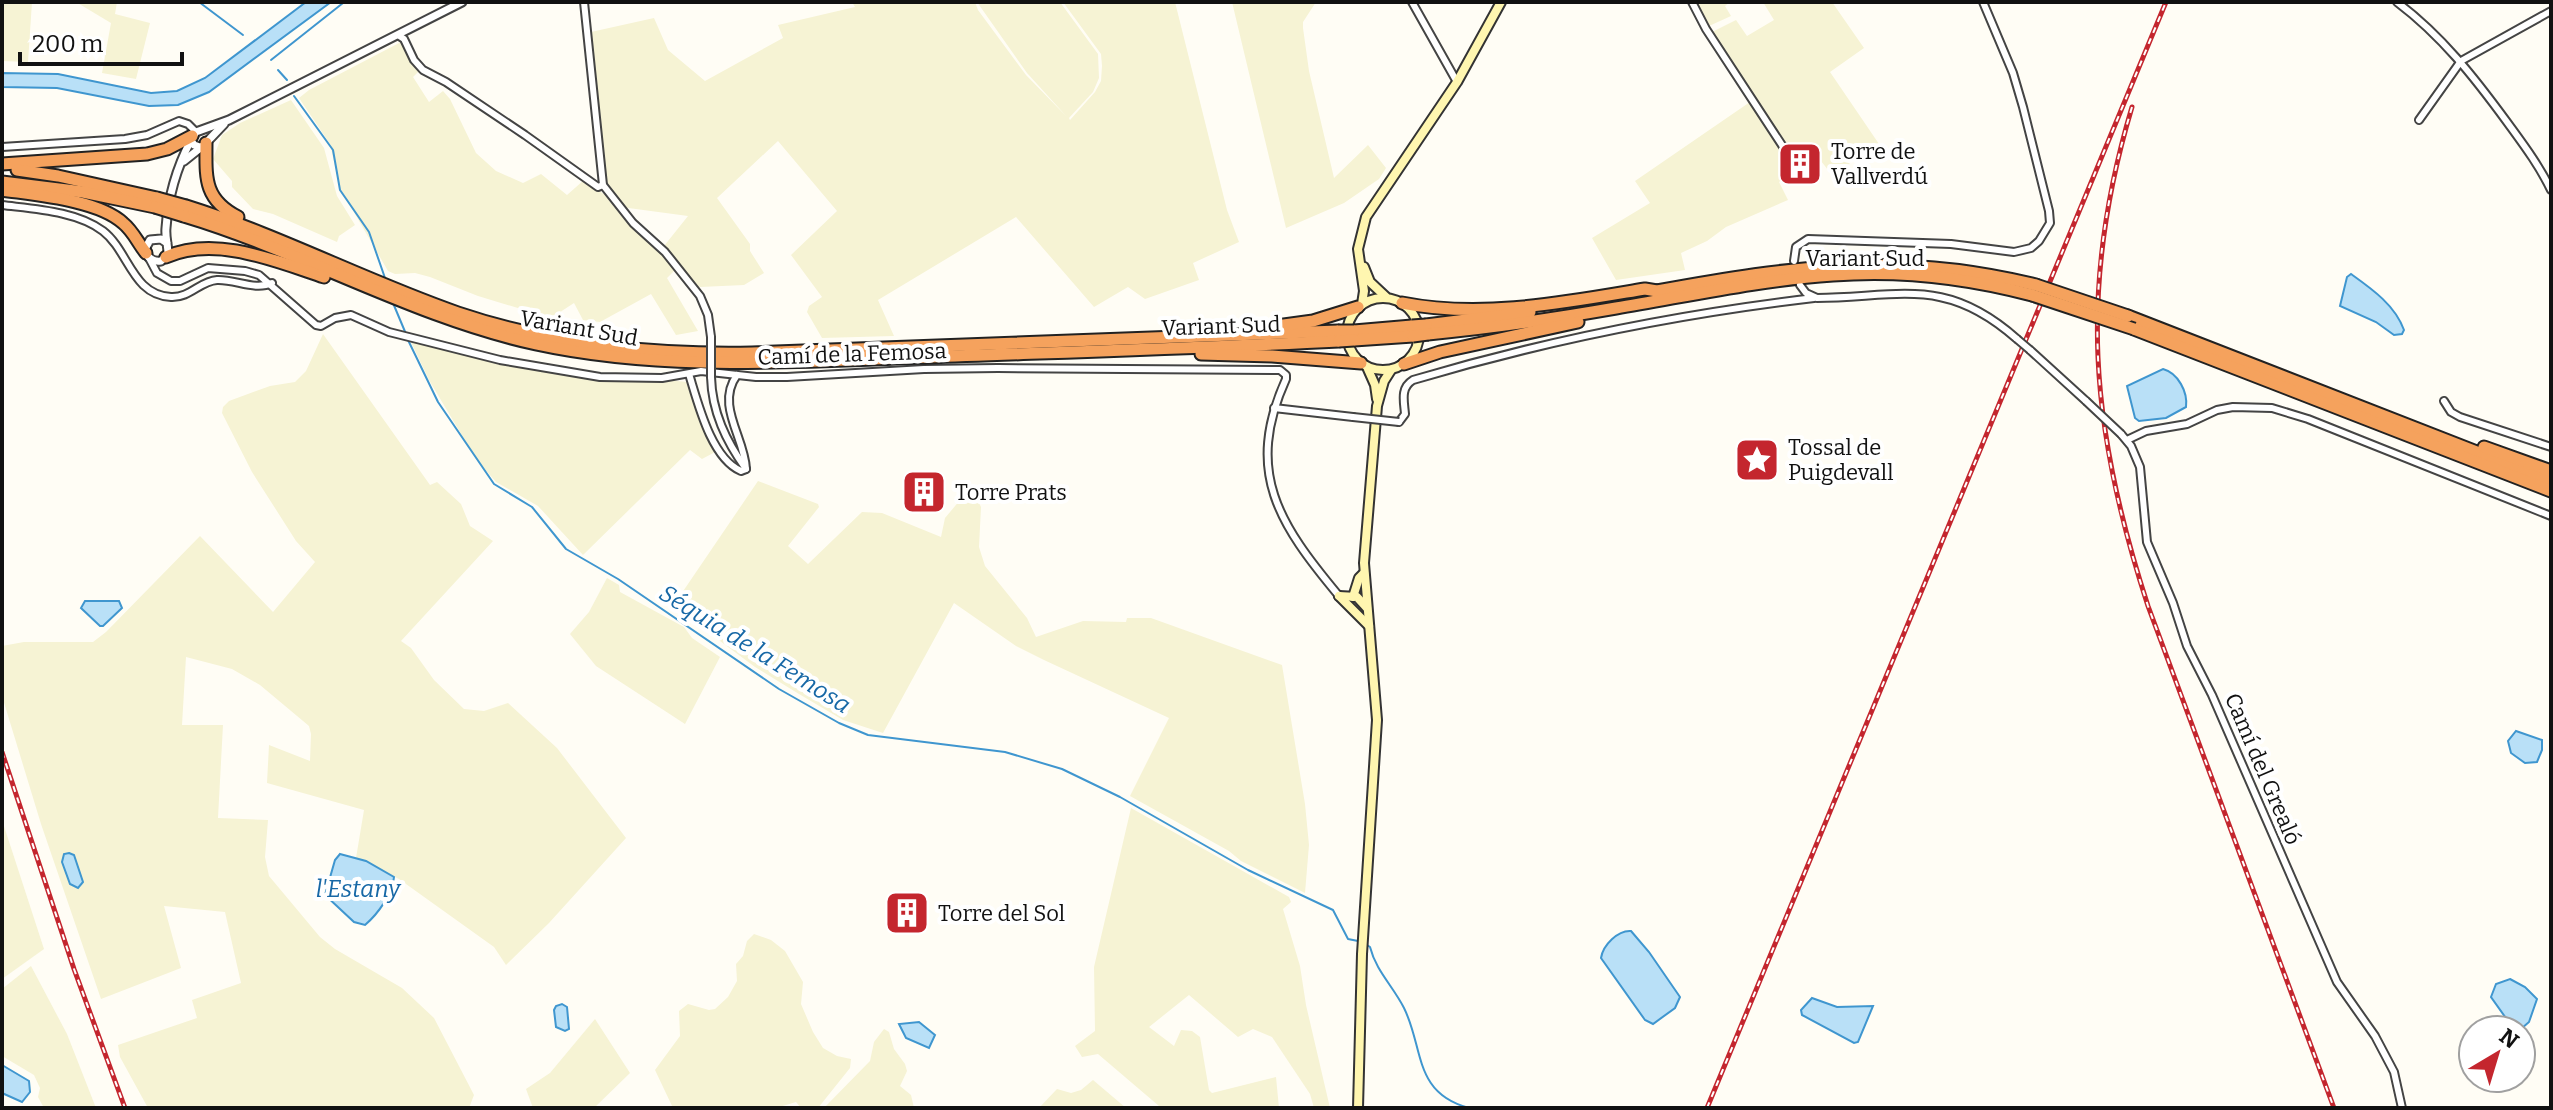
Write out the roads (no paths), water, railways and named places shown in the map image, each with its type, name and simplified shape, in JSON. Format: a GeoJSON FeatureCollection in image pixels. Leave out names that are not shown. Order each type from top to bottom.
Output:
{"type":"FeatureCollection","features":[{"type":"Feature","properties":{"kind":"highway"},"geometry":{"type":"LineString","coordinates":[[2,166],[147,154],[167,149],[195,135]]}},
{"type":"Feature","properties":{"kind":"highway"},"geometry":{"type":"LineString","coordinates":[[204,143],[206,180],[219,204],[236,216],[306,251]]}},
{"type":"Feature","properties":{"kind":"highway"},"geometry":{"type":"LineString","coordinates":[[2,166],[44,173],[247,226],[406,293],[459,313],[522,331],[650,351],[752,353],[1078,342],[1085,338],[1287,325],[1327,318],[1360,305]]}},
{"type":"Feature","properties":{"kind":"highway"},"geometry":{"type":"LineString","coordinates":[[2,182],[156,203]]}},
{"type":"Feature","properties":{"kind":"highway"},"geometry":{"type":"LineString","coordinates":[[2,190],[104,211],[126,225],[147,255]]}},
{"type":"Feature","properties":{"kind":"highway"},"geometry":{"type":"LineString","coordinates":[[185,211],[361,288]]}},
{"type":"Feature","properties":{"kind":"highway"},"geometry":{"type":"LineString","coordinates":[[164,259],[188,248],[218,249],[280,262],[361,288]]}},
{"type":"Feature","properties":{"kind":"highway"},"geometry":{"type":"LineString","coordinates":[[1402,303],[1435,308],[1508,307],[1645,289],[1657,291],[1791,268],[1867,263],[1950,268],[2128,316],[2551,481]]}},
{"type":"Feature","properties":{"kind":"highway","name":"Variant Sud"},"geometry":{"type":"LineString","coordinates":[[361,288],[413,309],[473,327],[555,347],[653,361],[788,361],[1030,353],[1427,330],[1564,317],[1766,282],[1834,275],[1897,275],[2034,290]]}},
{"type":"Feature","properties":{"kind":"highway"},"geometry":{"type":"LineString","coordinates":[[1404,364],[1440,352],[1754,288],[1766,282]]}},
{"type":"Feature","properties":{"kind":"highway"},"geometry":{"type":"LineString","coordinates":[[2034,290],[2551,491]]}},
{"type":"Feature","properties":{"kind":"highway","name":"Variant Sud"},"geometry":{"type":"LineString","coordinates":[[1427,330],[1657,291]]}},
{"type":"Feature","properties":{"kind":"highway","name":"Variant Sud"},"geometry":{"type":"LineString","coordinates":[[1078,342],[1338,336]]}},
{"type":"Feature","properties":{"kind":"highway"},"geometry":{"type":"LineString","coordinates":[[1030,353],[1038,357],[1253,355],[1364,365]]}},
{"type":"Feature","properties":{"kind":"highway"},"geometry":{"type":"LineString","coordinates":[[2274,373],[2297,377],[2551,470]]}},
{"type":"Feature","properties":{"kind":"main road"},"geometry":{"type":"LineString","coordinates":[[1358,1108],[1363,950],[1377,720],[1364,573],[1377,406],[1375,385],[1364,365],[1351,352],[1346,333],[1364,291],[1358,259],[1358,242],[1363,225],[1455,85],[1501,2]]}},
{"type":"Feature","properties":{"kind":"main road"},"geometry":{"type":"LineString","coordinates":[[1366,275],[1363,253],[1370,214]]}},
{"type":"Feature","properties":{"kind":"main road"},"geometry":{"type":"LineString","coordinates":[[1358,242],[1361,265],[1366,275],[1387,298]]}},
{"type":"Feature","properties":{"kind":"main road"},"geometry":{"type":"LineString","coordinates":[[1360,305],[1376,298],[1402,303],[1414,315],[1419,330],[1415,352],[1404,364],[1391,370],[1376,370],[1364,365]]}},
{"type":"Feature","properties":{"kind":"main road"},"geometry":{"type":"LineString","coordinates":[[1377,406],[1384,381],[1391,370]]}},
{"type":"Feature","properties":{"kind":"main road"},"geometry":{"type":"LineString","coordinates":[[1353,597],[1359,578],[1364,573]]}},
{"type":"Feature","properties":{"kind":"main road"},"geometry":{"type":"LineString","coordinates":[[1339,596],[1353,597],[1366,604]]}},
{"type":"Feature","properties":{"kind":"main road"},"geometry":{"type":"LineString","coordinates":[[1339,596],[1369,627]]}},
{"type":"Feature","properties":{"kind":"main road"},"geometry":{"type":"LineString","coordinates":[[1353,609],[1366,604]]}},
{"type":"Feature","properties":{"kind":"street"},"geometry":{"type":"LineString","coordinates":[[160,275],[147,255],[148,243],[161,230],[179,167],[195,135],[462,2]]}},
{"type":"Feature","properties":{"kind":"street"},"geometry":{"type":"LineString","coordinates":[[584,2],[603,185],[613,201],[665,252],[700,296],[708,315],[711,337],[714,404],[720,426],[746,469]]}},
{"type":"Feature","properties":{"kind":"street"},"geometry":{"type":"LineString","coordinates":[[1412,2],[1455,85]]}},
{"type":"Feature","properties":{"kind":"street"},"geometry":{"type":"LineString","coordinates":[[1692,2],[1706,29],[1793,162]]}},
{"type":"Feature","properties":{"kind":"street"},"geometry":{"type":"LineString","coordinates":[[1794,261],[1797,246],[1803,240],[1811,239],[1951,244],[2014,252],[2031,248],[2039,241],[2050,223],[2023,107],[2013,73],[1983,2]]}},
{"type":"Feature","properties":{"kind":"street"},"geometry":{"type":"LineString","coordinates":[[2397,2],[2435,33],[2461,61],[2529,153],[2551,190]]}},
{"type":"Feature","properties":{"kind":"street"},"geometry":{"type":"LineString","coordinates":[[2419,120],[2461,61],[2551,11]]}},
{"type":"Feature","properties":{"kind":"street"},"geometry":{"type":"LineString","coordinates":[[398,35],[404,39],[414,60],[423,70],[525,135],[579,175],[598,187],[603,185]]}},
{"type":"Feature","properties":{"kind":"street"},"geometry":{"type":"LineString","coordinates":[[179,167],[229,120]]}},
{"type":"Feature","properties":{"kind":"street"},"geometry":{"type":"LineString","coordinates":[[2,147],[125,139],[147,135],[176,121],[188,124],[195,135],[194,145],[204,143]]}},
{"type":"Feature","properties":{"kind":"street"},"geometry":{"type":"LineString","coordinates":[[195,135],[206,135],[204,143]]}},
{"type":"Feature","properties":{"kind":"street"},"geometry":{"type":"LineString","coordinates":[[2,205],[64,216],[99,229],[114,242],[141,284],[163,296],[189,294],[214,280],[263,286],[272,283]]}},
{"type":"Feature","properties":{"kind":"street"},"geometry":{"type":"LineString","coordinates":[[160,275],[169,250],[167,215]]}},
{"type":"Feature","properties":{"kind":"street"},"geometry":{"type":"LineString","coordinates":[[154,239],[167,243]]}},
{"type":"Feature","properties":{"kind":"street"},"geometry":{"type":"LineString","coordinates":[[147,255],[153,261],[164,259]]}},
{"type":"Feature","properties":{"kind":"street","name":"Camí de la Femosa"},"geometry":{"type":"LineString","coordinates":[[160,275],[177,281],[201,270],[219,268],[255,273],[272,283],[316,325],[351,315],[389,332],[500,360],[600,377],[662,378],[701,371],[787,377],[998,368],[1283,371],[1286,375],[1269,429],[1267,457],[1272,491],[1279,513],[1296,541],[1339,596]]}},
{"type":"Feature","properties":{"kind":"street"},"geometry":{"type":"LineString","coordinates":[[1800,285],[1814,298]]}},
{"type":"Feature","properties":{"kind":"street"},"geometry":{"type":"LineString","coordinates":[[1274,408],[1399,422],[1405,414],[1403,394],[1407,384],[1413,380],[1546,345],[1743,306],[1882,293],[1938,296],[1984,313],[2030,350],[2124,437],[2187,424],[2228,407],[2272,408],[2308,419],[2551,516]]}},
{"type":"Feature","properties":{"kind":"street"},"geometry":{"type":"LineString","coordinates":[[689,374],[709,432],[730,464],[741,471],[746,469]]}},
{"type":"Feature","properties":{"kind":"street"},"geometry":{"type":"LineString","coordinates":[[737,375],[729,385],[728,404],[746,457],[746,469]]}},
{"type":"Feature","properties":{"kind":"street"},"geometry":{"type":"LineString","coordinates":[[2444,401],[2451,412],[2460,417],[2551,447]]}},
{"type":"Feature","properties":{"kind":"street","name":"Camí del Grealó"},"geometry":{"type":"LineString","coordinates":[[2124,437],[2142,474],[2147,542],[2187,646],[2212,695],[2337,982],[2392,1066],[2399,1084],[2402,1108]]}},
{"type":"Feature","properties":{"kind":"water"},"geometry":{"type":"Polygon","coordinates":[[[306,2],[331,2],[209,92],[178,105],[149,106],[57,88],[2,87],[2,73],[58,74],[151,93],[177,91],[205,78],[306,2]]]}},
{"type":"Feature","properties":{"kind":"water"},"geometry":{"type":"Polygon","coordinates":[[[2351,274],[2389,305],[2400,321],[2404,330],[2402,334],[2394,335],[2376,322],[2340,306],[2347,277],[2351,274]]]}},
{"type":"Feature","properties":{"kind":"water"},"geometry":{"type":"Polygon","coordinates":[[[2163,369],[2181,384],[2186,407],[2166,418],[2139,421],[2135,418],[2127,386],[2163,369]]]}},
{"type":"Feature","properties":{"kind":"water"},"geometry":{"type":"Polygon","coordinates":[[[85,601],[119,601],[122,608],[100,626],[81,608],[85,601]]]}},
{"type":"Feature","properties":{"kind":"water"},"geometry":{"type":"Polygon","coordinates":[[[2516,731],[2542,740],[2537,762],[2525,763],[2511,753],[2508,741],[2516,731]]]}},
{"type":"Feature","properties":{"kind":"water"},"geometry":{"type":"Polygon","coordinates":[[[64,854],[74,855],[83,882],[78,888],[70,884],[62,862],[64,854]]]}},
{"type":"Feature","properties":{"kind":"water","name":"l'Estany"},"geometry":{"type":"Polygon","coordinates":[[[340,854],[366,861],[394,877],[384,903],[365,925],[354,922],[325,895],[335,860],[340,854]]]}},
{"type":"Feature","properties":{"kind":"water"},"geometry":{"type":"Polygon","coordinates":[[[1631,931],[1680,997],[1675,1008],[1653,1024],[1645,1020],[1601,958],[1612,939],[1631,931]]]}},
{"type":"Feature","properties":{"kind":"water"},"geometry":{"type":"Polygon","coordinates":[[[2510,979],[2525,987],[2537,999],[2532,1014],[2503,1014],[2491,997],[2496,984],[2510,979]]]}},
{"type":"Feature","properties":{"kind":"water"},"geometry":{"type":"Polygon","coordinates":[[[1812,998],[1837,1007],[1873,1006],[1858,1042],[1854,1043],[1802,1015],[1801,1010],[1812,998]]]}},
{"type":"Feature","properties":{"kind":"water"},"geometry":{"type":"Polygon","coordinates":[[[562,1004],[567,1007],[569,1029],[565,1031],[556,1027],[554,1010],[562,1004]]]}},
{"type":"Feature","properties":{"kind":"water"},"geometry":{"type":"Polygon","coordinates":[[[919,1022],[935,1035],[929,1048],[906,1038],[899,1024],[919,1022]]]}},
{"type":"Feature","properties":{"kind":"water"},"geometry":{"type":"Polygon","coordinates":[[[2,1065],[29,1081],[30,1092],[22,1102],[2,1093],[2,1065]]]}},
{"type":"Feature","properties":{"kind":"waterway","name":"Séquia de la Femosa"},"geometry":{"type":"LineString","coordinates":[[199,2],[243,35]]}},
{"type":"Feature","properties":{"kind":"waterway"},"geometry":{"type":"LineString","coordinates":[[271,60],[343,3]]}},
{"type":"Feature","properties":{"kind":"waterway","name":"Séquia de la Femosa"},"geometry":{"type":"LineString","coordinates":[[278,70],[287,80]]}},
{"type":"Feature","properties":{"kind":"waterway","name":"Séquia de la Femosa"},"geometry":{"type":"LineString","coordinates":[[294,96],[333,150],[340,190],[369,232],[385,278]]}},
{"type":"Feature","properties":{"kind":"waterway","name":"Séquia de la Femosa"},"geometry":{"type":"LineString","coordinates":[[393,303],[406,334]]}},
{"type":"Feature","properties":{"kind":"waterway","name":"Séquia de la Femosa"},"geometry":{"type":"LineString","coordinates":[[408,340],[438,402],[494,484],[532,507],[566,549],[618,579],[779,689],[839,723],[868,735],[1005,752],[1062,769],[1120,797],[1248,870],[1333,910],[1348,939],[1358,941]]}},
{"type":"Feature","properties":{"kind":"waterway","name":"Séquia de la Femosa"},"geometry":{"type":"LineString","coordinates":[[1364,943],[1370,947],[1376,964],[1404,1008],[1429,1080],[1438,1092],[1469,1108]]}},
{"type":"Feature","properties":{"kind":"railway"},"geometry":{"type":"LineString","coordinates":[[1707,1108],[2166,2]]}},
{"type":"Feature","properties":{"kind":"railway"},"geometry":{"type":"LineString","coordinates":[[2132,107],[2115,173],[2098,297],[2098,358],[2103,418],[2113,478],[2148,606],[2334,1108]]}},
{"type":"Feature","properties":{"kind":"railway"},"geometry":{"type":"LineString","coordinates":[[2,752],[74,969],[125,1108]]}},
{"type":"Feature","properties":{"kind":"place","name":"Torre de Vallverdú"},"geometry":{"type":"Point","coordinates":[1800,164]}},
{"type":"Feature","properties":{"kind":"place","name":"Tossal de Puigdevall"},"geometry":{"type":"Point","coordinates":[1757,460]}},
{"type":"Feature","properties":{"kind":"place","name":"Torre Prats"},"geometry":{"type":"Point","coordinates":[924,492]}},
{"type":"Feature","properties":{"kind":"place","name":"Torre del Sol"},"geometry":{"type":"Point","coordinates":[907,913]}}]}
